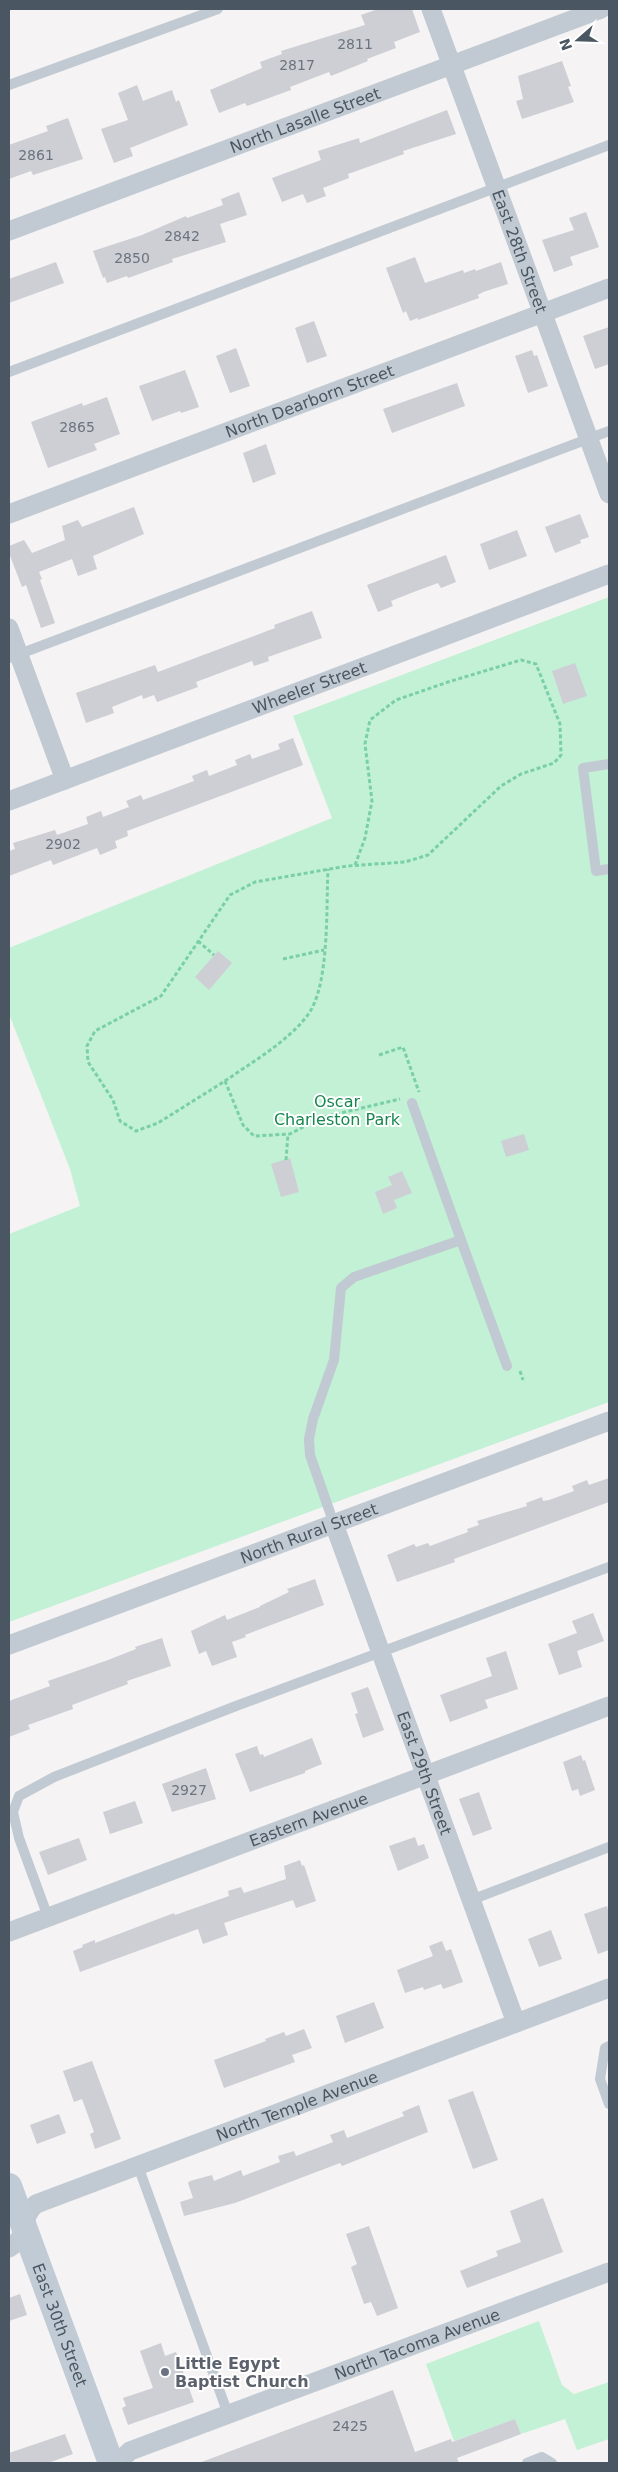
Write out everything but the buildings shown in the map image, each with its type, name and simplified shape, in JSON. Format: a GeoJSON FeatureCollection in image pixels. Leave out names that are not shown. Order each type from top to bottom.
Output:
{"type":"FeatureCollection","features":[{"type":"Feature","properties":{"kind":"main road","name":"East 30th Street"},"geometry":{"type":"LineString","coordinates":[[9,2186],[17,2238],[111,2463]]}},
{"type":"Feature","properties":{"kind":"street","name":"East 28th Street"},"geometry":{"type":"LineString","coordinates":[[431,9],[609,494]]}},
{"type":"Feature","properties":{"kind":"street","name":"North Lasalle Street"},"geometry":{"type":"LineString","coordinates":[[9,231],[600,9]]}},
{"type":"Feature","properties":{"kind":"street","name":"North Dearborn Street"},"geometry":{"type":"LineString","coordinates":[[9,514],[609,288]]}},
{"type":"Feature","properties":{"kind":"street","name":"Wheeler Street"},"geometry":{"type":"LineString","coordinates":[[9,801],[609,574]]}},
{"type":"Feature","properties":{"kind":"street"},"geometry":{"type":"LineString","coordinates":[[9,628],[14,656],[65,780]]}},
{"type":"Feature","properties":{"kind":"street","name":"North Rural Street"},"geometry":{"type":"LineString","coordinates":[[9,1645],[609,1421]]}},
{"type":"Feature","properties":{"kind":"street","name":"East 29th Street"},"geometry":{"type":"LineString","coordinates":[[334,1524],[516,2023]]}},
{"type":"Feature","properties":{"kind":"street","name":"Eastern Avenue"},"geometry":{"type":"LineString","coordinates":[[9,1932],[609,1706]]}},
{"type":"Feature","properties":{"kind":"street","name":"North Temple Avenue"},"geometry":{"type":"LineString","coordinates":[[17,2238],[25,2216],[36,2204],[609,1988]]}},
{"type":"Feature","properties":{"kind":"street","name":"North Tacoma Avenue"},"geometry":{"type":"LineString","coordinates":[[117,2463],[130,2451],[609,2272]]}},
{"type":"Feature","properties":{"kind":"lane"},"geometry":{"type":"LineString","coordinates":[[9,85],[218,9]]}},
{"type":"Feature","properties":{"kind":"lane"},"geometry":{"type":"LineString","coordinates":[[9,372],[609,145]]}},
{"type":"Feature","properties":{"kind":"lane"},"geometry":{"type":"LineString","coordinates":[[14,656],[609,432]]}},
{"type":"Feature","properties":{"kind":"lane"},"geometry":{"type":"LineString","coordinates":[[609,764],[583,768],[596,871],[609,869]]}},
{"type":"Feature","properties":{"kind":"lane"},"geometry":{"type":"LineString","coordinates":[[413,1099],[461,1240],[508,1366]]}},
{"type":"Feature","properties":{"kind":"lane"},"geometry":{"type":"LineString","coordinates":[[334,1524],[310,1455],[309,1439],[312,1419],[334,1360],[341,1288],[354,1276],[461,1240]]}},
{"type":"Feature","properties":{"kind":"lane"},"geometry":{"type":"LineString","coordinates":[[48,1917],[19,1838],[13,1812],[19,1796],[54,1777],[236,1706],[609,1567]]}},
{"type":"Feature","properties":{"kind":"lane"},"geometry":{"type":"LineString","coordinates":[[471,1900],[609,1847]]}},
{"type":"Feature","properties":{"kind":"lane"},"geometry":{"type":"LineString","coordinates":[[609,2046],[605,2048],[600,2079],[609,2104]]}},
{"type":"Feature","properties":{"kind":"lane"},"geometry":{"type":"LineString","coordinates":[[138,2166],[228,2414]]}},
{"type":"Feature","properties":{"kind":"lane"},"geometry":{"type":"LineString","coordinates":[[527,2463],[542,2458],[552,2463]]}},
{"type":"Feature","properties":{"kind":"path"},"geometry":{"type":"LineString","coordinates":[[328,869],[324,950],[318,994],[307,1016],[276,1045],[225,1081],[158,1123],[136,1131],[120,1121],[112,1100],[88,1062],[88,1046],[95,1031],[160,996],[230,895],[255,882],[328,869],[355,865],[406,862],[428,855],[501,786],[521,774],[554,763],[561,755],[560,724],[536,664],[521,660],[439,685],[396,700],[370,720],[365,744],[372,801],[365,838],[355,865]]}},
{"type":"Feature","properties":{"kind":"path"},"geometry":{"type":"LineString","coordinates":[[198,940],[214,955]]}},
{"type":"Feature","properties":{"kind":"path"},"geometry":{"type":"LineString","coordinates":[[283,959],[324,950]]}},
{"type":"Feature","properties":{"kind":"path"},"geometry":{"type":"LineString","coordinates":[[225,1081],[246,1130],[254,1136],[288,1134],[320,1118],[401,1098]]}},
{"type":"Feature","properties":{"kind":"path"},"geometry":{"type":"LineString","coordinates":[[413,1099],[420,1094]]}},
{"type":"Feature","properties":{"kind":"path"},"geometry":{"type":"LineString","coordinates":[[286,1160],[288,1134]]}},
{"type":"Feature","properties":{"kind":"green space","name":"Oscar Charleston Park"},"geometry":{"type":"Polygon","coordinates":[[[609,597],[609,1402],[9,1622],[9,1234],[80,1206],[70,1169],[9,1014],[9,948],[332,818],[293,716],[609,597]]]}},
{"type":"Feature","properties":{"kind":"green space"},"geometry":{"type":"Polygon","coordinates":[[[539,2321],[562,2385],[574,2394],[609,2382],[609,2439],[577,2450],[565,2419],[521,2434],[515,2419],[454,2441],[426,2364],[539,2321]]]}},
{"type":"Feature","properties":{"kind":"place","name":"Little Egypt Baptist Church"},"geometry":{"type":"Point","coordinates":[165,2372]}}]}
